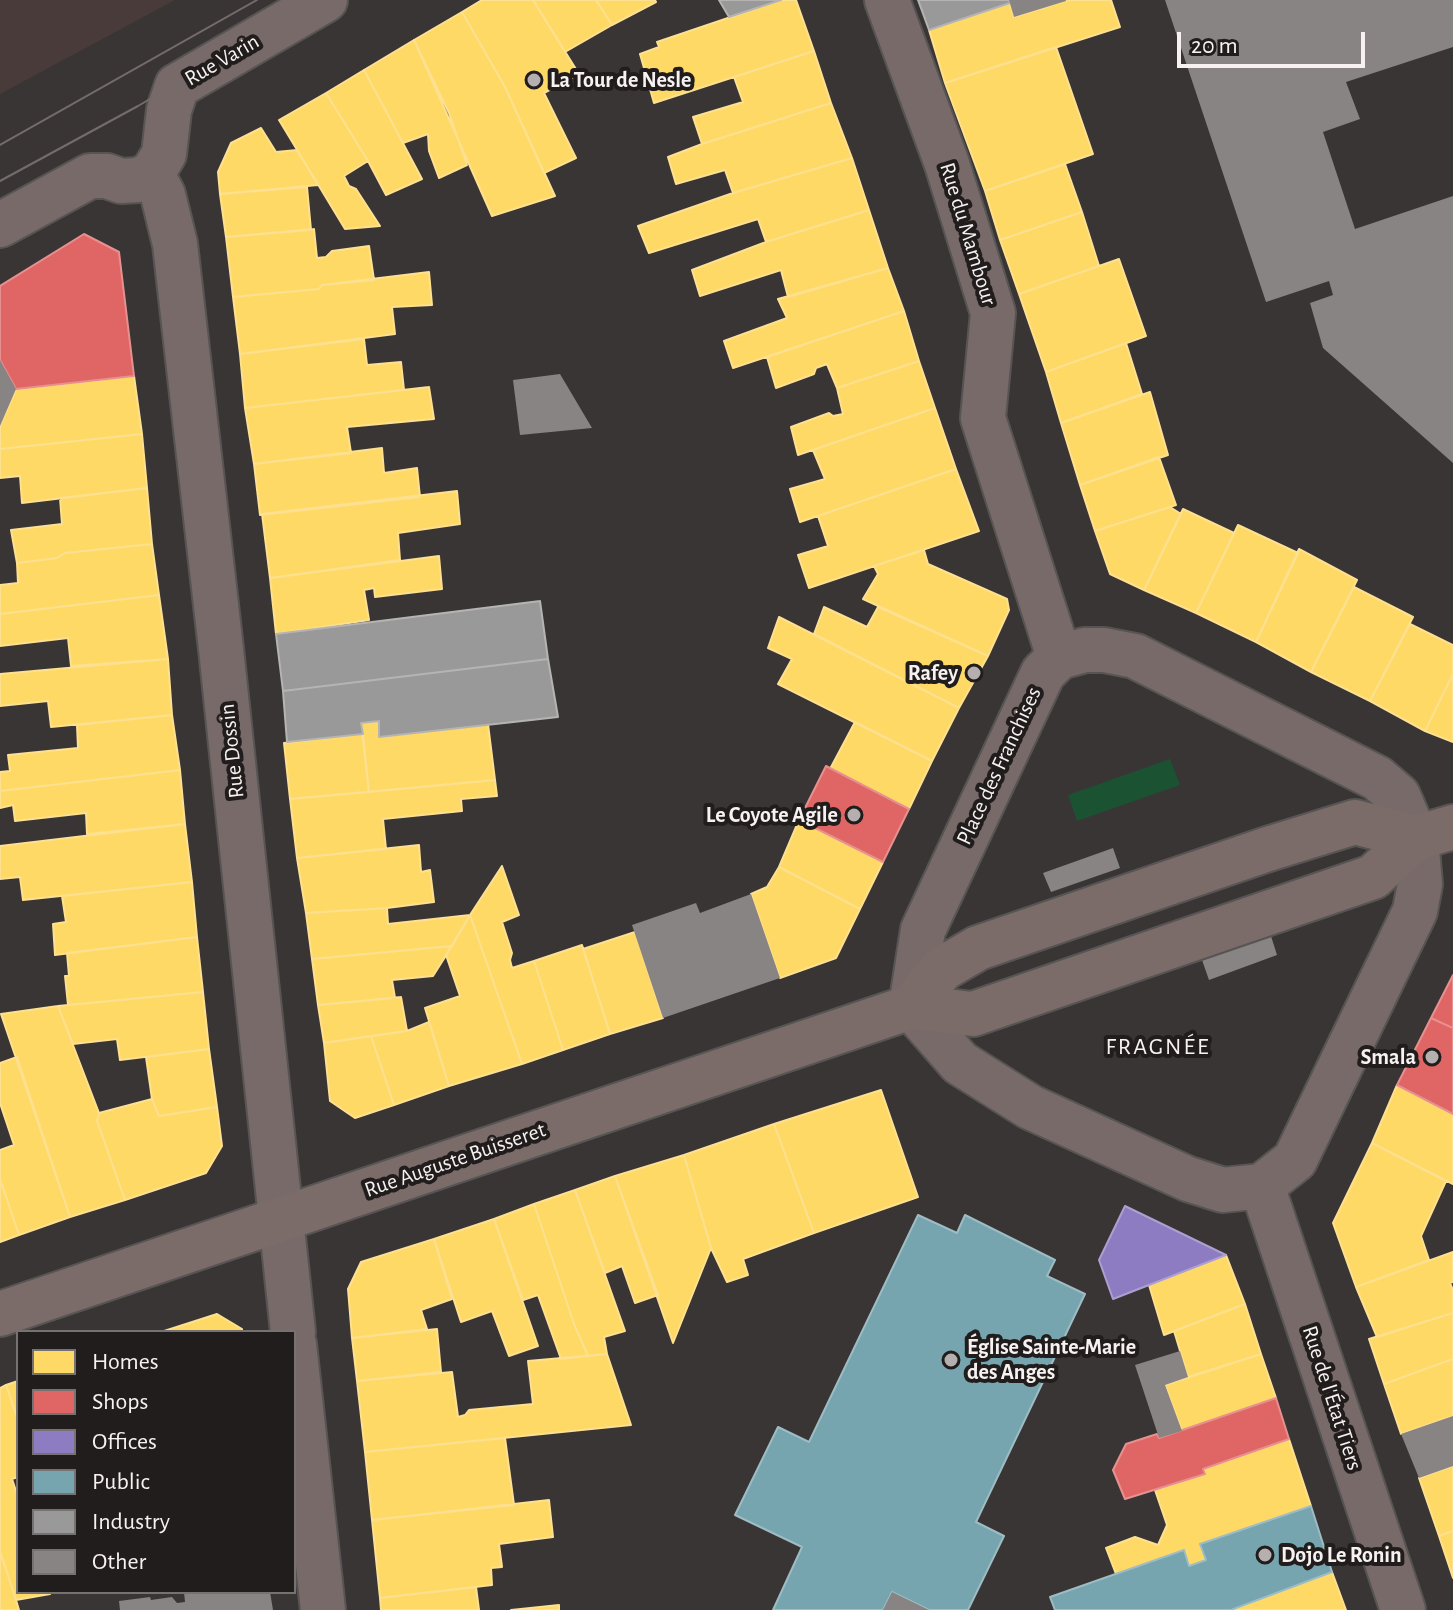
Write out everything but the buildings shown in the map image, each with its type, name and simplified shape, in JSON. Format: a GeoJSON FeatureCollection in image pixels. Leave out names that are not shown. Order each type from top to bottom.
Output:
{"type":"FeatureCollection","features":[{"type":"Feature","properties":{"kind":"street","name":"Rue Varin"},"geometry":{"type":"LineString","coordinates":[[152,174],[164,154],[169,110],[177,86],[325,0]]}},
{"type":"Feature","properties":{"kind":"street","name":"Rue du Mambour"},"geometry":{"type":"LineString","coordinates":[[887,0],[947,164],[993,313],[983,418],[1059,657]]}},
{"type":"Feature","properties":{"kind":"street"},"geometry":{"type":"LineString","coordinates":[[0,225],[90,176],[107,176],[121,181],[138,180],[152,174]]}},
{"type":"Feature","properties":{"kind":"street","name":"Rue Dossin"},"geometry":{"type":"LineString","coordinates":[[152,174],[163,195],[175,244],[293,1330]]}},
{"type":"Feature","properties":{"kind":"street"},"geometry":{"type":"LineString","coordinates":[[1059,657],[1085,650],[1135,656],[1377,778],[1434,832]]}},
{"type":"Feature","properties":{"kind":"street","name":"Place des Franchises"},"geometry":{"type":"LineString","coordinates":[[911,1007],[923,930],[1043,673],[1059,657]]}},
{"type":"Feature","properties":{"kind":"street"},"geometry":{"type":"LineString","coordinates":[[911,1007],[942,969],[978,948],[1254,854],[1355,822],[1434,832]]}},
{"type":"Feature","properties":{"kind":"street"},"geometry":{"type":"LineString","coordinates":[[911,1007],[973,1014],[1373,877],[1434,832]]}},
{"type":"Feature","properties":{"kind":"street"},"geometry":{"type":"LineString","coordinates":[[911,1007],[960,1063],[1030,1107],[1188,1179],[1223,1190],[1262,1186],[1295,1160],[1415,911],[1434,832]]}},
{"type":"Feature","properties":{"kind":"street","name":"Rue Auguste Buisseret"},"geometry":{"type":"LineString","coordinates":[[0,1314],[911,1007]]}},
{"type":"Feature","properties":{"kind":"street","name":"Rue de l'État Tiers"},"geometry":{"type":"LineString","coordinates":[[1262,1186],[1403,1610]]}},
{"type":"Feature","properties":{"kind":"street"},"geometry":{"type":"LineString","coordinates":[[296,1362],[323,1610]]}},
{"type":"Feature","properties":{"kind":"shaded area"},"geometry":{"type":"Polygon","coordinates":[[[0,0],[175,0],[0,94],[0,0]]]}},
{"type":"Feature","properties":{"kind":"green space"},"geometry":{"type":"Polygon","coordinates":[[[1170,759],[1180,785],[1077,821],[1068,795],[1170,759]]]}},
{"type":"Feature","properties":{"kind":"tram line"},"geometry":{"type":"LineString","coordinates":[[0,145],[257,0]]}},
{"type":"Feature","properties":{"kind":"tram line"},"geometry":{"type":"LineString","coordinates":[[0,181],[138,106],[320,0]]}},
{"type":"Feature","properties":{"kind":"place","name":"La Tour de Nesle"},"geometry":{"type":"Point","coordinates":[534,80]}},
{"type":"Feature","properties":{"kind":"place","name":"Rafey"},"geometry":{"type":"Point","coordinates":[974,673]}},
{"type":"Feature","properties":{"kind":"place","name":"Le Coyote Agile"},"geometry":{"type":"Point","coordinates":[854,815]}},
{"type":"Feature","properties":{"kind":"place","name":"Smala"},"geometry":{"type":"Point","coordinates":[1432,1057]}},
{"type":"Feature","properties":{"kind":"place","name":"Église Sainte-Marie des Anges"},"geometry":{"type":"Point","coordinates":[951,1360]}},
{"type":"Feature","properties":{"kind":"place","name":"Dojo Le Ronin"},"geometry":{"type":"Point","coordinates":[1265,1555]}},
{"type":"Feature","properties":{"kind":"district","name":"FRAGNÉE"},"geometry":{"type":"Point","coordinates":[1158,1047]}}]}
